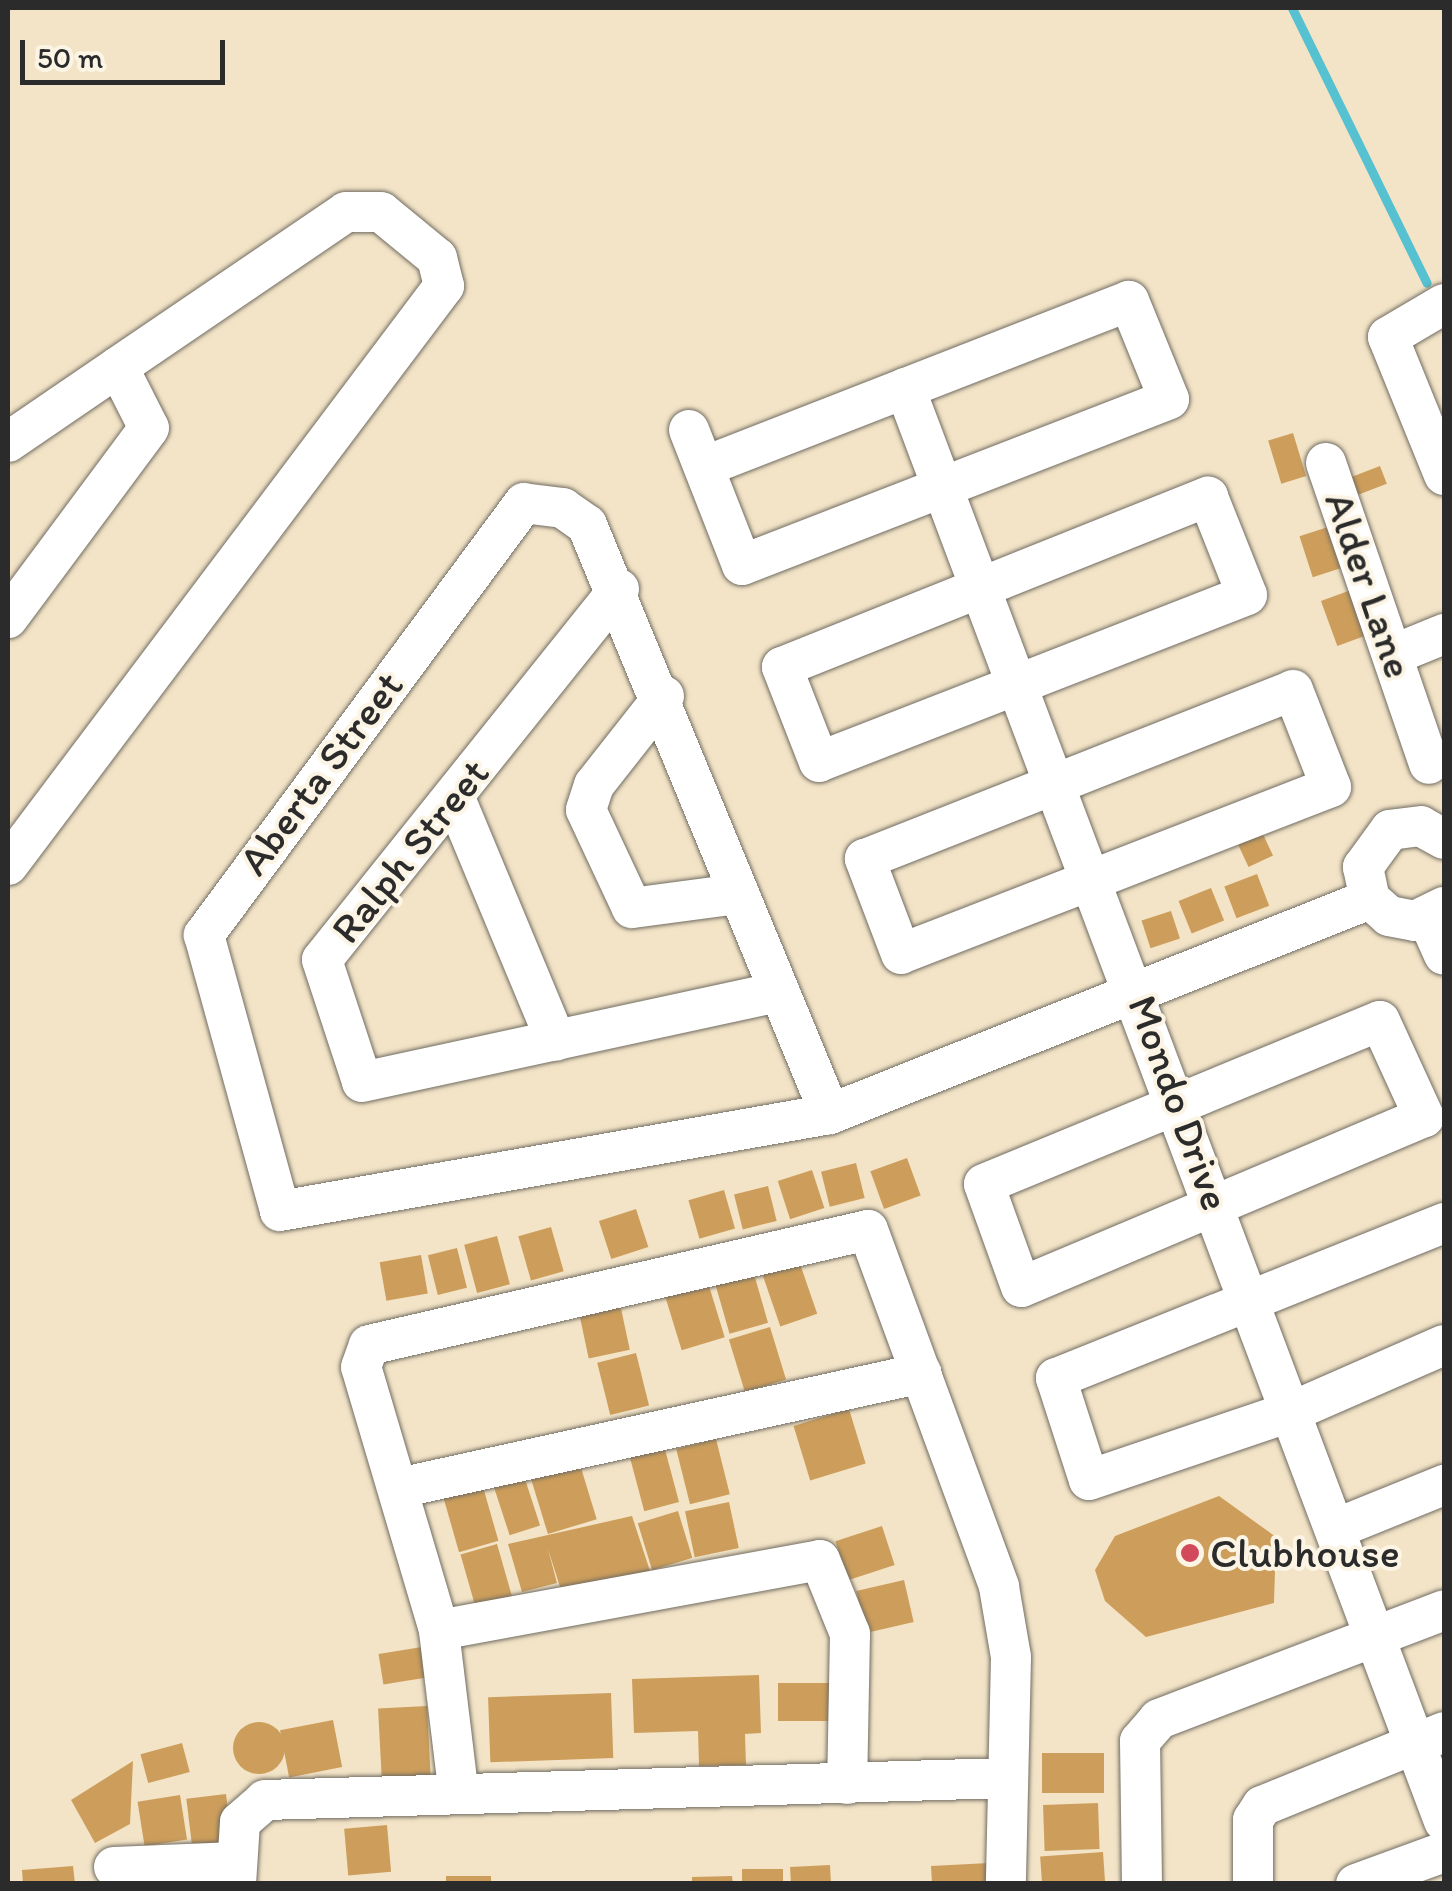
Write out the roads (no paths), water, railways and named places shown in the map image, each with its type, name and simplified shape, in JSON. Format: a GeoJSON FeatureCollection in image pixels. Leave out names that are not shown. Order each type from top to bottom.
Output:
{"type":"FeatureCollection","features":[{"type":"Feature","properties":{"kind":"street"},"geometry":{"type":"LineString","coordinates":[[8,442],[346,212],[381,212],[437,258],[444,286],[8,865]]}},
{"type":"Feature","properties":{"kind":"street"},"geometry":{"type":"LineString","coordinates":[[689,430],[742,565],[1169,400],[1129,301],[704,467]]}},
{"type":"Feature","properties":{"kind":"street"},"geometry":{"type":"LineString","coordinates":[[1444,304],[1388,338],[1431,404],[1444,475]]}},
{"type":"Feature","properties":{"kind":"street"},"geometry":{"type":"LineString","coordinates":[[8,618],[150,428],[118,368]]}},
{"type":"Feature","properties":{"kind":"street","name":"Mondo Drive"},"geometry":{"type":"LineString","coordinates":[[905,388],[1096,878],[1374,1637],[1430,1738],[1444,1821]]}},
{"type":"Feature","properties":{"kind":"street","name":"Alder Lane"},"geometry":{"type":"LineString","coordinates":[[1326,463],[1395,654],[1429,764]]}},
{"type":"Feature","properties":{"kind":"street"},"geometry":{"type":"LineString","coordinates":[[1208,497],[1246,595],[819,762],[782,667],[982,587],[1208,497]]}},
{"type":"Feature","properties":{"kind":"street","name":"Aberta Street"},"geometry":{"type":"LineString","coordinates":[[830,1114],[737,894],[664,696],[587,525],[563,508],[524,503],[204,934],[280,1211],[830,1114],[1370,898]]}},
{"type":"Feature","properties":{"kind":"street","name":"Ralph Street"},"geometry":{"type":"LineString","coordinates":[[619,589],[322,960],[362,1082],[779,992]]}},
{"type":"Feature","properties":{"kind":"street"},"geometry":{"type":"LineString","coordinates":[[1395,654],[1444,634]]}},
{"type":"Feature","properties":{"kind":"street"},"geometry":{"type":"LineString","coordinates":[[1292,690],[1331,787],[901,954],[864,860],[1058,782],[1292,690]]}},
{"type":"Feature","properties":{"kind":"street"},"geometry":{"type":"LineString","coordinates":[[664,696],[594,785],[586,810],[632,908],[737,894]]}},
{"type":"Feature","properties":{"kind":"street"},"geometry":{"type":"LineString","coordinates":[[454,796],[556,1041]]}},
{"type":"Feature","properties":{"kind":"street"},"geometry":{"type":"LineString","coordinates":[[1439,927],[1402,921],[1370,898],[1364,867],[1377,839],[1406,825],[1444,840]]}},
{"type":"Feature","properties":{"kind":"street"},"geometry":{"type":"LineString","coordinates":[[1380,1021],[1424,1118],[1216,1204],[1022,1287],[984,1184],[1179,1108],[1380,1021]]}},
{"type":"Feature","properties":{"kind":"street"},"geometry":{"type":"LineString","coordinates":[[1444,1223],[1250,1297],[1056,1378],[1089,1480],[1293,1411],[1444,1345]]}},
{"type":"Feature","properties":{"kind":"street"},"geometry":{"type":"LineString","coordinates":[[458,1788],[439,1630],[361,1367],[369,1345],[868,1230],[999,1587],[1011,1656],[1006,1884]]}},
{"type":"Feature","properties":{"kind":"street"},"geometry":{"type":"LineString","coordinates":[[399,1488],[922,1373]]}},
{"type":"Feature","properties":{"kind":"street"},"geometry":{"type":"LineString","coordinates":[[1335,1529],[1444,1485]]}},
{"type":"Feature","properties":{"kind":"street"},"geometry":{"type":"LineString","coordinates":[[439,1630],[820,1560],[850,1634],[847,1784]]}},
{"type":"Feature","properties":{"kind":"street"},"geometry":{"type":"LineString","coordinates":[[1142,1884],[1140,1742],[1159,1719],[1444,1610]]}},
{"type":"Feature","properties":{"kind":"street"},"geometry":{"type":"LineString","coordinates":[[1254,1884],[1253,1820],[1262,1806],[1430,1738]]}},
{"type":"Feature","properties":{"kind":"street"},"geometry":{"type":"LineString","coordinates":[[114,1867],[236,1873],[240,1822],[265,1800],[458,1788],[847,1784],[1007,1778]]}},
{"type":"Feature","properties":{"kind":"street"},"geometry":{"type":"LineString","coordinates":[[1356,1884],[1444,1852]]}},
{"type":"Feature","properties":{"kind":"waterway"},"geometry":{"type":"LineString","coordinates":[[1292,8],[1427,283]]}},
{"type":"Feature","properties":{"kind":"place","name":"Clubhouse"},"geometry":{"type":"Point","coordinates":[1190,1553]}}]}
